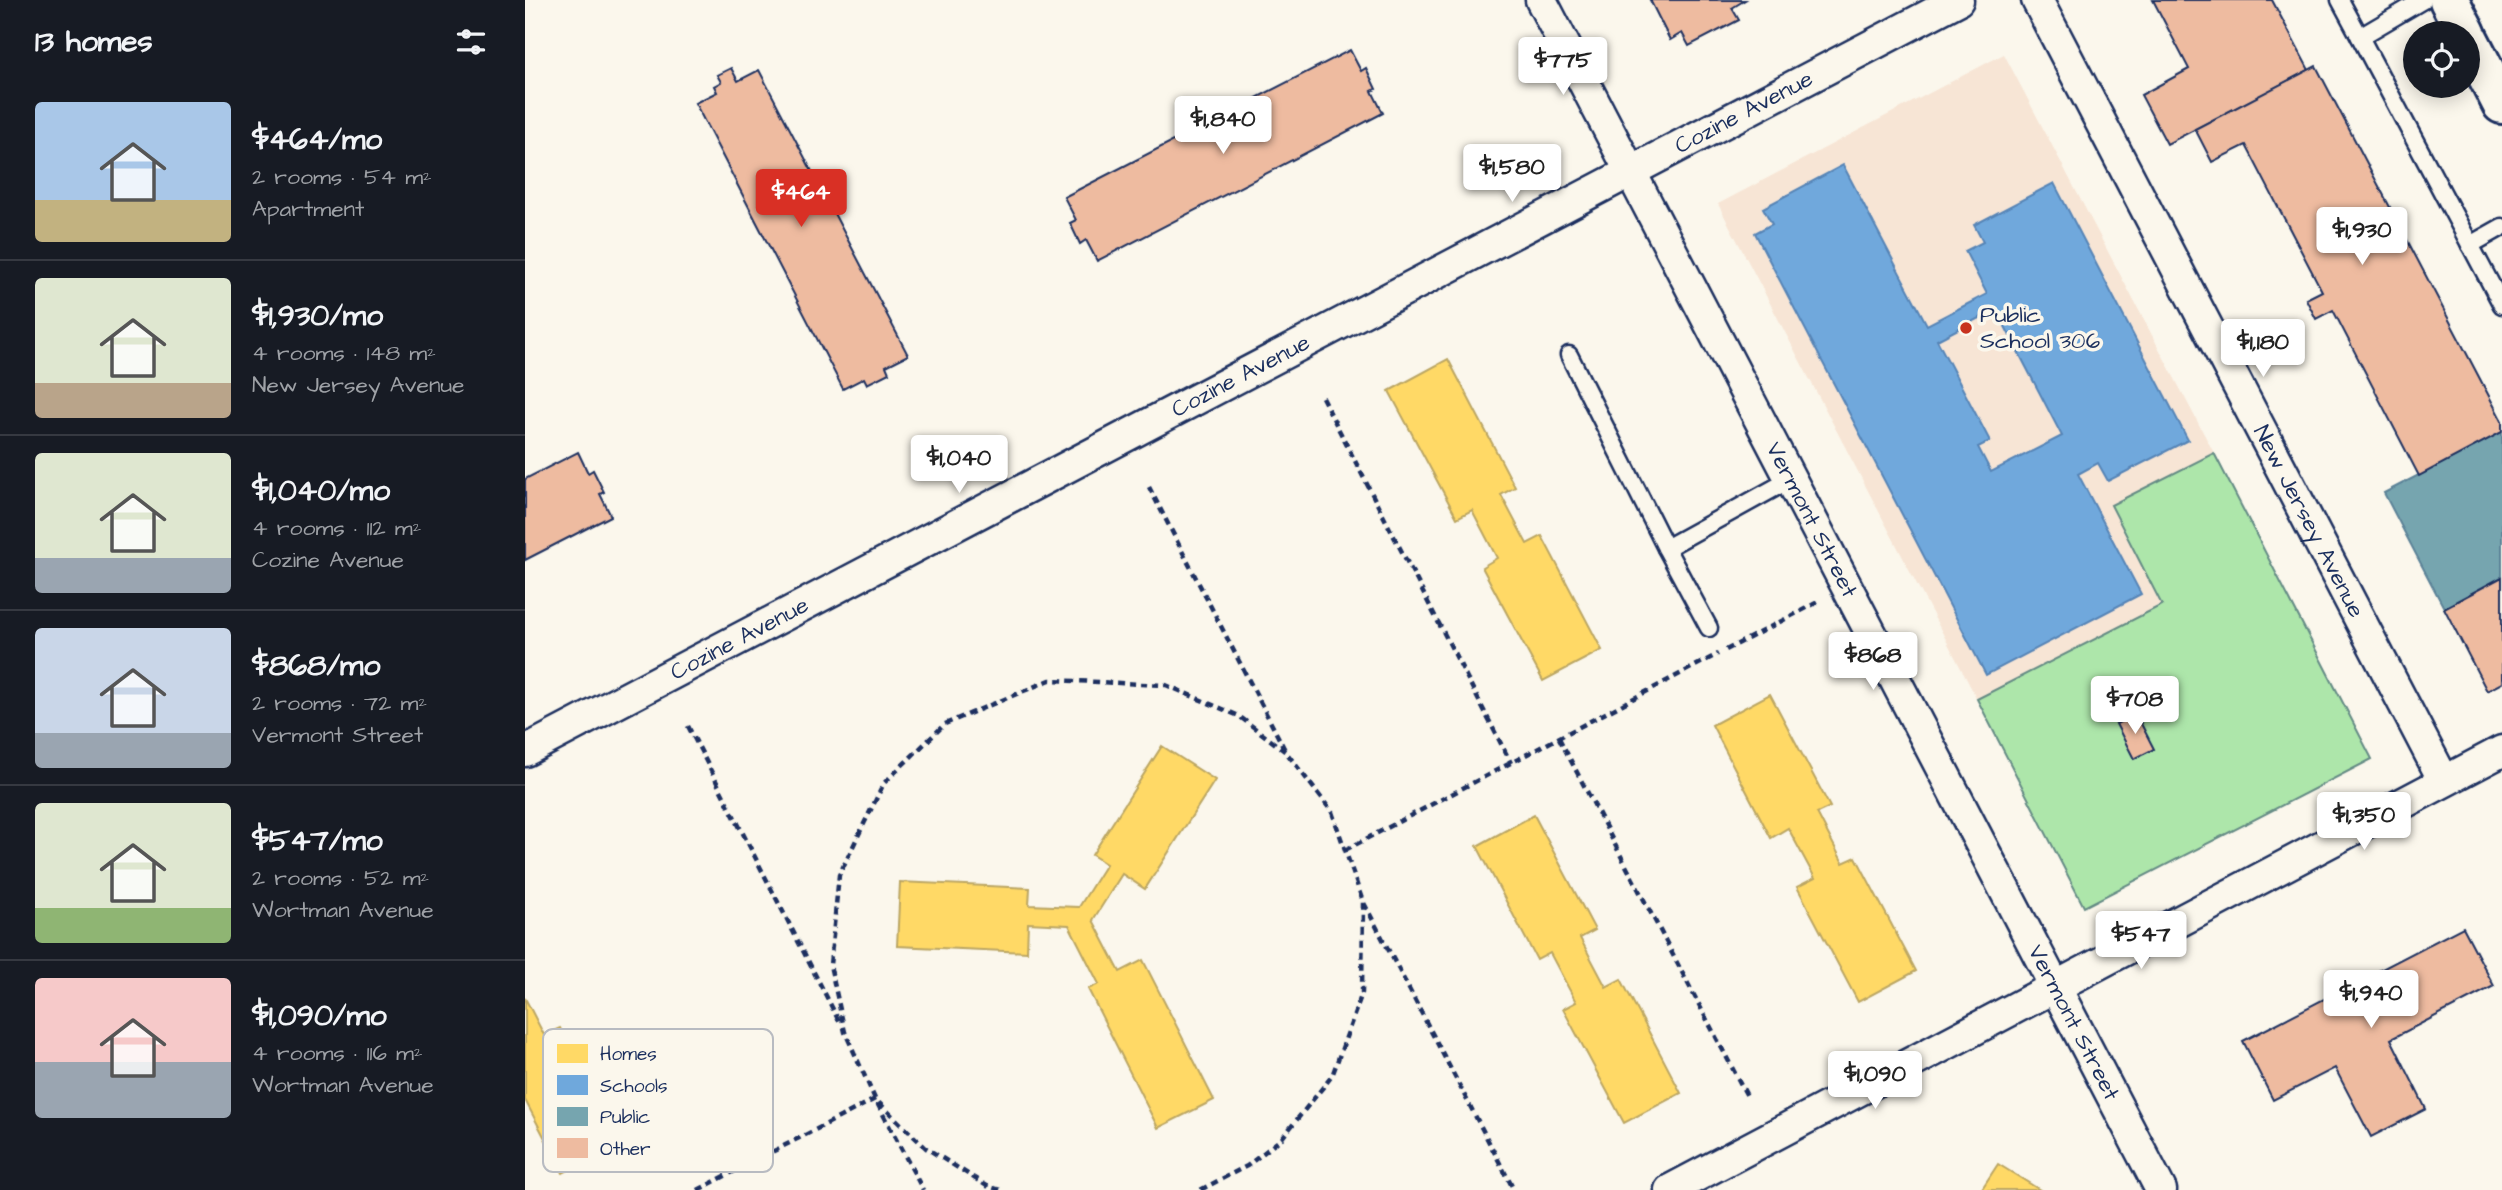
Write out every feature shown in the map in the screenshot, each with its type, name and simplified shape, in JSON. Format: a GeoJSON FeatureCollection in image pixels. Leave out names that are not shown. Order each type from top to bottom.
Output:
{"type":"FeatureCollection","features":[{"type":"Feature","properties":{"kind":"main road"},"geometry":{"type":"LineString","coordinates":[[2449,0],[2460,21]]}},
{"type":"Feature","properties":{"kind":"main road"},"geometry":{"type":"LineString","coordinates":[[2480,61],[2502,104]]}},
{"type":"Feature","properties":{"kind":"street","name":"Vermont Street"},"geometry":{"type":"LineString","coordinates":[[1541,0],[2161,1190]]}},
{"type":"Feature","properties":{"kind":"street","name":"Cozine Avenue"},"geometry":{"type":"LineString","coordinates":[[525,751],[1958,0]]}},
{"type":"Feature","properties":{"kind":"street","name":"New Jersey Avenue"},"geometry":{"type":"LineString","coordinates":[[2037,0],[2444,781]]}},
{"type":"Feature","properties":{"kind":"street"},"geometry":{"type":"LineString","coordinates":[[1670,1190],[2502,751]]}},
{"type":"Feature","properties":{"kind":"lane"},"geometry":{"type":"LineString","coordinates":[[2340,0],[2502,305]]}},
{"type":"Feature","properties":{"kind":"lane"},"geometry":{"type":"LineString","coordinates":[[2360,37],[2423,0]]}},
{"type":"Feature","properties":{"kind":"lane"},"geometry":{"type":"LineString","coordinates":[[2470,245],[2502,227]]}},
{"type":"Feature","properties":{"kind":"lane"},"geometry":{"type":"LineString","coordinates":[[1569,355],[1709,628]]}},
{"type":"Feature","properties":{"kind":"lane"},"geometry":{"type":"LineString","coordinates":[[1666,548],[1791,479]]}},
{"type":"Feature","properties":{"kind":"path"},"geometry":{"type":"LineString","coordinates":[[1322,397],[1511,763]]}},
{"type":"Feature","properties":{"kind":"path"},"geometry":{"type":"LineString","coordinates":[[1149,487],[1286,752],[1332,812],[1363,902],[1514,1190]]}},
{"type":"Feature","properties":{"kind":"path"},"geometry":{"type":"LineString","coordinates":[[1345,850],[1846,587]]}},
{"type":"Feature","properties":{"kind":"path"},"geometry":{"type":"LineString","coordinates":[[845,1032],[830,965],[839,874],[884,783],[945,724],[1051,680],[1166,685],[1239,716],[1286,752]]}},
{"type":"Feature","properties":{"kind":"path"},"geometry":{"type":"LineString","coordinates":[[688,726],[923,1190]]}},
{"type":"Feature","properties":{"kind":"path"},"geometry":{"type":"LineString","coordinates":[[1559,738],[1747,1096]]}},
{"type":"Feature","properties":{"kind":"path"},"geometry":{"type":"LineString","coordinates":[[1200,1190],[1247,1166],[1282,1138],[1332,1076],[1362,993],[1363,902]]}},
{"type":"Feature","properties":{"kind":"path"},"geometry":{"type":"LineString","coordinates":[[773,1151],[875,1099]]}},
{"type":"Feature","properties":{"kind":"path"},"geometry":{"type":"LineString","coordinates":[[875,1099],[926,1148],[987,1186],[1000,1190]]}},
{"type":"Feature","properties":{"kind":"path"},"geometry":{"type":"LineString","coordinates":[[698,1190],[733,1172]]}},
{"type":"Feature","properties":{"kind":"shaded area","name":"Public School 306"},"geometry":{"type":"Polygon","coordinates":[[[2004,54],[2214,453],[2111,505],[2163,605],[1977,699],[1718,204],[2004,54]]]}},
{"type":"Feature","properties":{"kind":"green space"},"geometry":{"type":"Polygon","coordinates":[[[2214,453],[2372,759],[2084,907],[1977,699],[2162,605],[2111,505],[2214,453]]]}},
{"type":"Feature","properties":{"kind":"building: Homes"},"geometry":{"type":"Polygon","coordinates":[[[1448,359],[1515,487],[1501,495],[1527,544],[1542,536],[1602,650],[1543,681],[1482,567],[1497,558],[1472,510],[1457,518],[1389,391],[1448,359]]]}},
{"type":"Feature","properties":{"kind":"building: Homes"},"geometry":{"type":"Polygon","coordinates":[[[1770,694],[1830,807],[1817,813],[1843,863],[1856,857],[1916,971],[1858,1002],[1797,887],[1815,878],[1788,828],[1771,838],[1712,725],[1770,694]]]}},
{"type":"Feature","properties":{"kind":"building: Homes"},"geometry":{"type":"Polygon","coordinates":[[[1162,746],[1215,780],[1145,889],[1122,874],[1093,920],[1120,972],[1143,960],[1214,1100],[1158,1128],[1088,989],[1099,984],[1069,925],[1028,923],[1027,952],[897,946],[900,882],[1030,888],[1029,905],[1079,907],[1106,864],[1092,855],[1162,746]]]}},
{"type":"Feature","properties":{"kind":"building: Homes"},"geometry":{"type":"Polygon","coordinates":[[[1534,815],[1595,930],[1580,938],[1606,987],[1621,979],[1681,1093],[1624,1123],[1563,1009],[1576,1002],[1550,953],[1537,960],[1477,846],[1534,815]]]}},
{"type":"Feature","properties":{"kind":"building: Homes"},"geometry":{"type":"Polygon","coordinates":[[[525,998],[543,1033],[543,1135],[525,1100],[525,998]]]}},
{"type":"Feature","properties":{"kind":"building: Homes"},"geometry":{"type":"Polygon","coordinates":[[[1998,1164],[2040,1190],[1981,1190],[1998,1164]]]}},
{"type":"Feature","properties":{"kind":"building: Schools"},"geometry":{"type":"Polygon","coordinates":[[[1843,165],[1927,325],[1987,294],[1965,251],[1983,242],[1974,225],[2054,183],[2188,440],[2108,481],[2098,463],[2078,474],[2141,594],[1986,675],[1755,233],[1772,224],[1763,208],[1843,165]],[[1996,309],[1937,340],[1990,441],[1978,447],[1991,472],[2062,436],[1996,309]]]}},
{"type":"Feature","properties":{"kind":"building: Public"},"geometry":{"type":"Polygon","coordinates":[[[2502,432],[2502,577],[2444,608],[2384,493],[2502,432]]]}},
{"type":"Feature","properties":{"kind":"building: Other"},"geometry":{"type":"Polygon","coordinates":[[[1650,0],[1745,0],[1732,8],[1739,20],[1689,46],[1682,33],[1670,40],[1650,0]]]}},
{"type":"Feature","properties":{"kind":"building: Other"},"geometry":{"type":"Polygon","coordinates":[[[2153,0],[2272,0],[2309,70],[2167,144],[2141,95],[2189,69],[2153,0]]]}},
{"type":"Feature","properties":{"kind":"building: Other"},"geometry":{"type":"Polygon","coordinates":[[[1350,50],[1361,71],[1366,68],[1376,89],[1372,91],[1383,113],[1097,261],[1086,240],[1080,244],[1070,223],[1076,220],[1064,197],[1350,50]]]}},
{"type":"Feature","properties":{"kind":"building: Other"},"geometry":{"type":"Polygon","coordinates":[[[2316,66],[2502,421],[2502,432],[2419,476],[2333,310],[2316,319],[2306,299],[2322,291],[2246,145],[2212,162],[2195,129],[2316,66]]]}},
{"type":"Feature","properties":{"kind":"building: Other"},"geometry":{"type":"Polygon","coordinates":[[[731,68],[738,81],[759,70],[908,355],[886,366],[889,373],[867,384],[864,378],[843,389],[695,103],[717,92],[714,86],[721,82],[717,75],[731,68]]]}},
{"type":"Feature","properties":{"kind":"building: Other"},"geometry":{"type":"Polygon","coordinates":[[[578,452],[588,473],[593,470],[604,492],[600,494],[611,516],[525,560],[525,479],[578,452]]]}},
{"type":"Feature","properties":{"kind":"building: Other"},"geometry":{"type":"Polygon","coordinates":[[[2502,577],[2502,683],[2487,691],[2444,608],[2502,577]]]}},
{"type":"Feature","properties":{"kind":"building: Other"},"geometry":{"type":"Polygon","coordinates":[[[2136,714],[2154,749],[2134,759],[2116,724],[2136,714]]]}},
{"type":"Feature","properties":{"kind":"building: Other"},"geometry":{"type":"Polygon","coordinates":[[[2463,927],[2494,986],[2391,1039],[2426,1109],[2371,1137],[2335,1068],[2273,1100],[2243,1041],[2463,927]]]}},
{"type":"Feature","properties":{"kind":"place","name":"Public School 306"},"geometry":{"type":"Point","coordinates":[1966,328]}}]}
